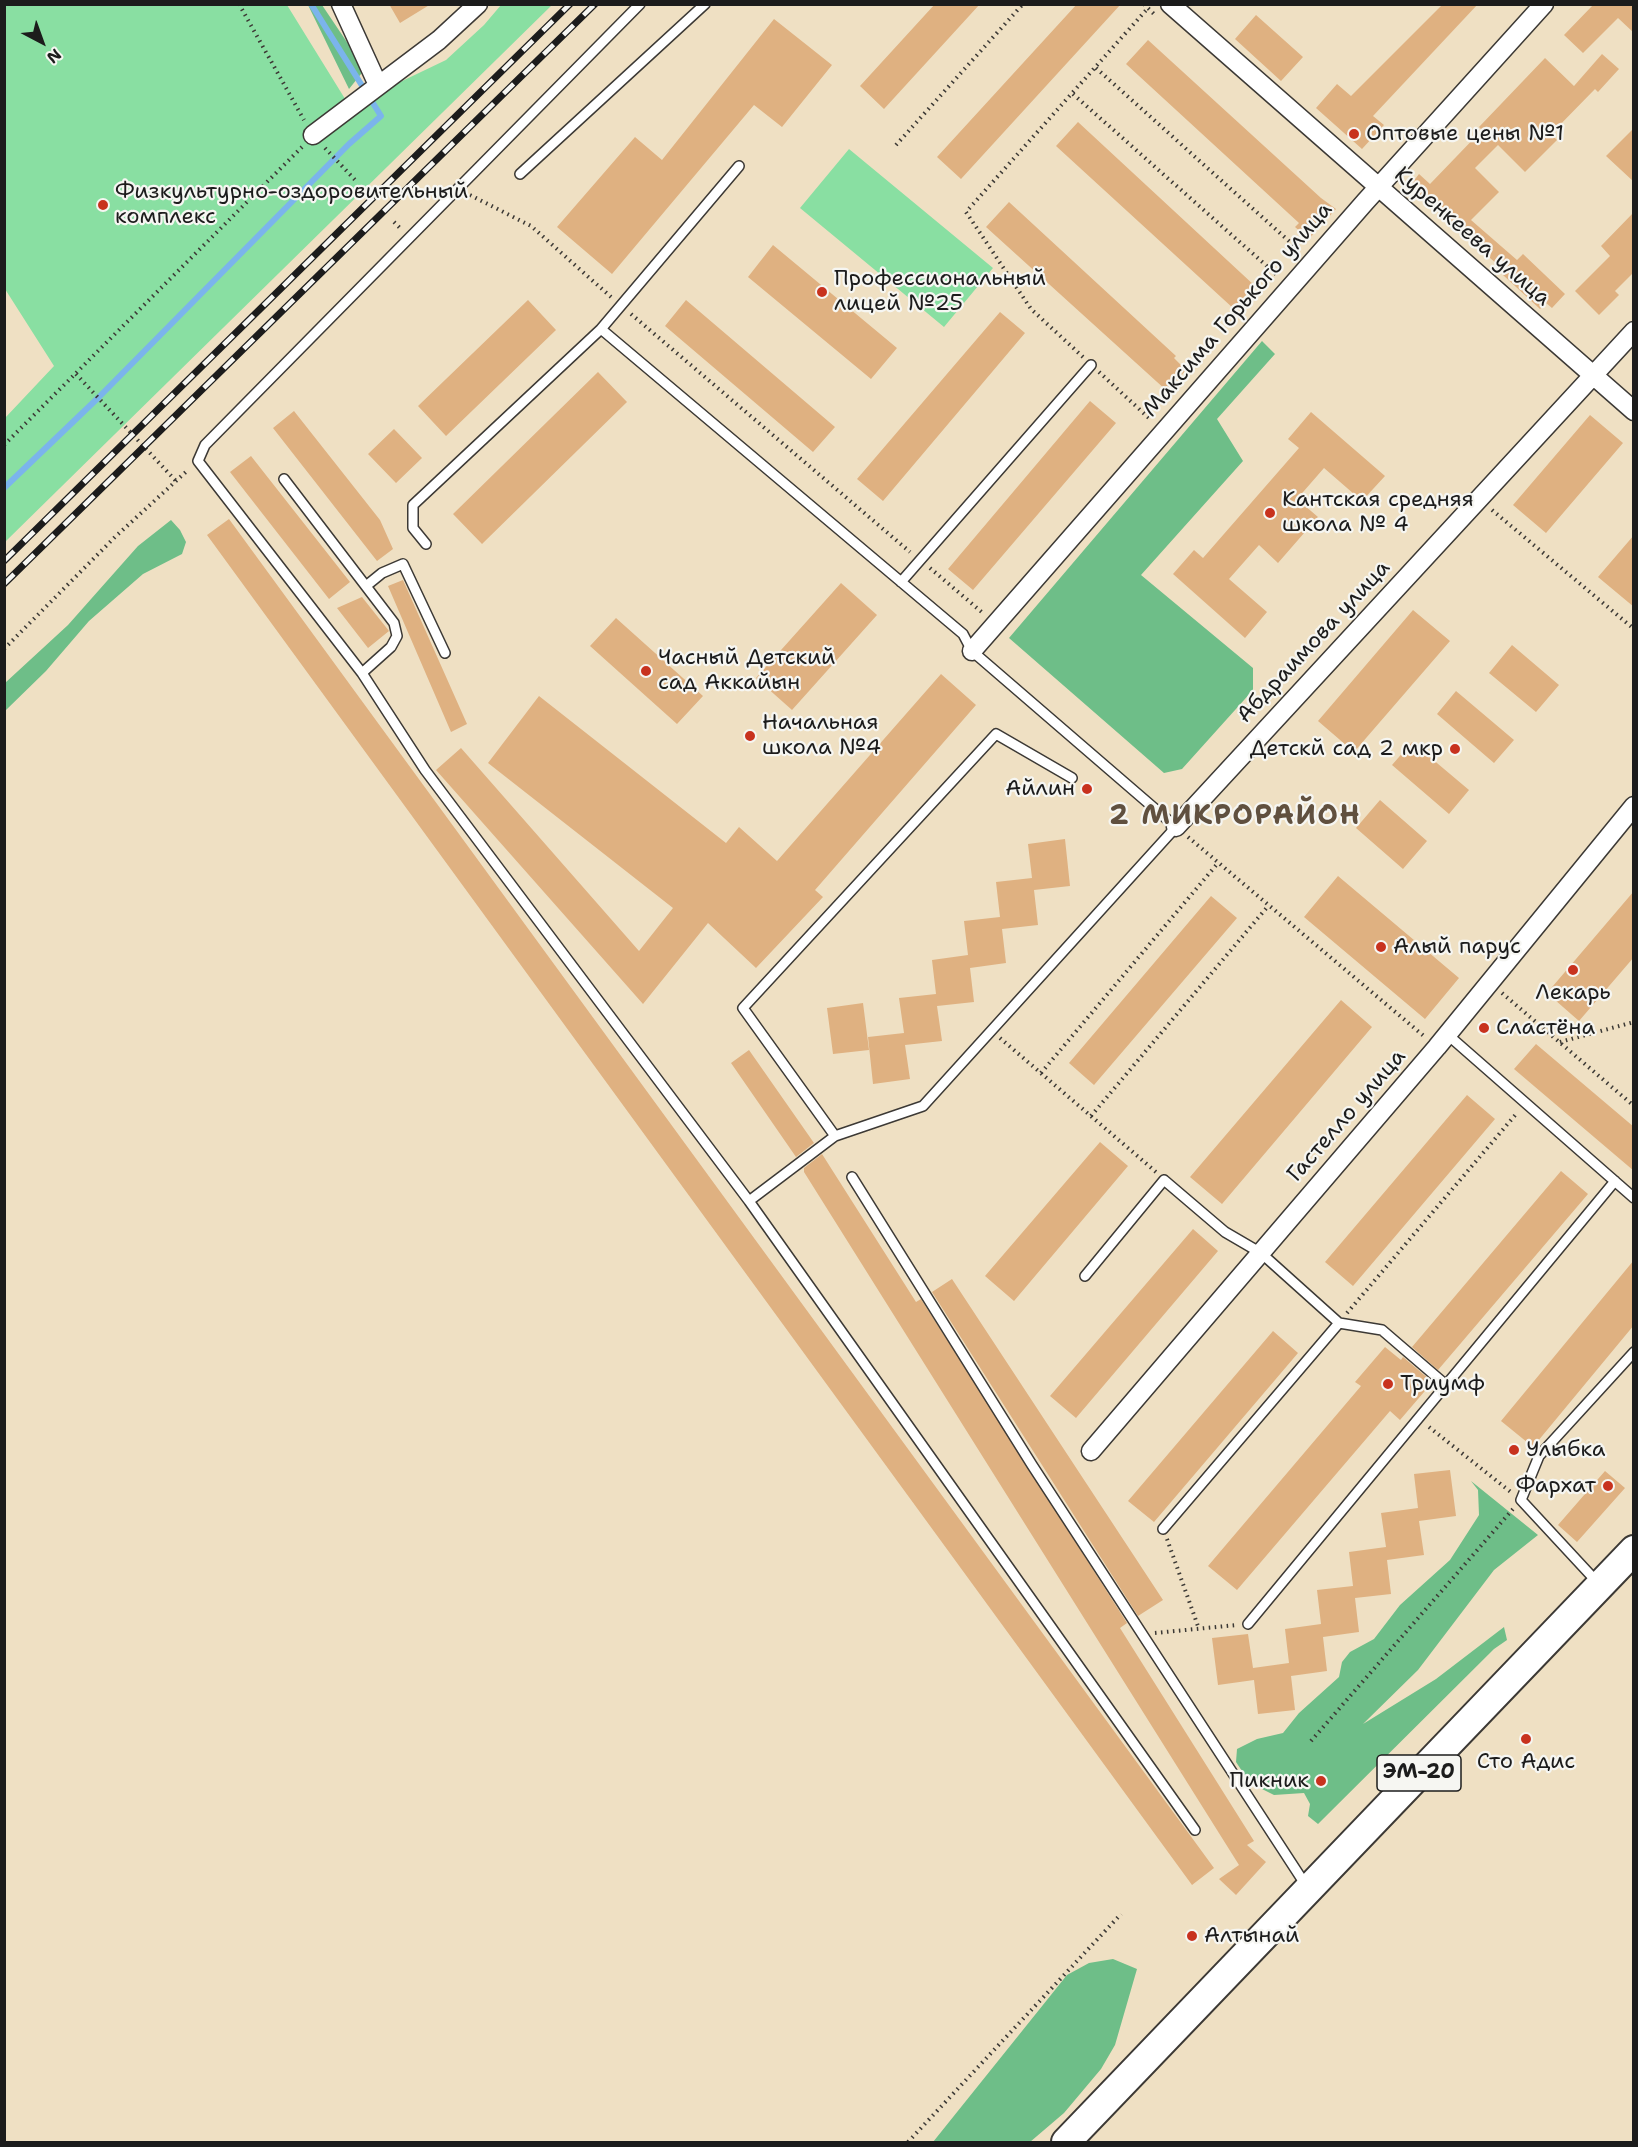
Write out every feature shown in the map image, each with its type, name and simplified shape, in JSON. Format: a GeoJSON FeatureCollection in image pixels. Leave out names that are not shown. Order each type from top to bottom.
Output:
{"type":"FeatureCollection","features":[{"type":"Feature","properties":{"kind":"main road","name":"ЭМ-20"},"geometry":{"type":"LineString","coordinates":[[1066,2142],[1634,1550]]}},
{"type":"Feature","properties":{"kind":"street"},"geometry":{"type":"LineString","coordinates":[[341,4],[378,85]]}},
{"type":"Feature","properties":{"kind":"street"},"geometry":{"type":"LineString","coordinates":[[313,135],[439,40],[478,4]]}},
{"type":"Feature","properties":{"kind":"street","name":"Куренкеева улица"},"geometry":{"type":"LineString","coordinates":[[1170,4],[1634,411]]}},
{"type":"Feature","properties":{"kind":"street","name":"Максима Горького улица"},"geometry":{"type":"LineString","coordinates":[[972,651],[1544,4]]}},
{"type":"Feature","properties":{"kind":"street","name":"Абдраимова улица"},"geometry":{"type":"LineString","coordinates":[[1176,827],[1634,331]]}},
{"type":"Feature","properties":{"kind":"street","name":"Гастелло улица"},"geometry":{"type":"LineString","coordinates":[[1091,1451],[1442,1041],[1634,806]]}},
{"type":"Feature","properties":{"kind":"lane"},"geometry":{"type":"LineString","coordinates":[[640,4],[205,445],[198,461],[362,673],[425,770],[750,1201],[1195,1830]]}},
{"type":"Feature","properties":{"kind":"lane"},"geometry":{"type":"LineString","coordinates":[[520,174],[705,4]]}},
{"type":"Feature","properties":{"kind":"lane"},"geometry":{"type":"LineString","coordinates":[[426,544],[413,528],[413,505],[623,307],[739,166]]}},
{"type":"Feature","properties":{"kind":"lane"},"geometry":{"type":"LineString","coordinates":[[601,329],[963,634],[972,651],[1176,827],[923,1106],[835,1136],[750,1201]]}},
{"type":"Feature","properties":{"kind":"lane"},"geometry":{"type":"LineString","coordinates":[[901,582],[1091,365]]}},
{"type":"Feature","properties":{"kind":"lane"},"geometry":{"type":"LineString","coordinates":[[284,479],[394,623],[397,636],[391,647],[362,673]]}},
{"type":"Feature","properties":{"kind":"lane"},"geometry":{"type":"LineString","coordinates":[[366,586],[382,573],[403,564],[445,653]]}},
{"type":"Feature","properties":{"kind":"lane"},"geometry":{"type":"LineString","coordinates":[[835,1136],[743,1008],[996,734],[1072,778]]}},
{"type":"Feature","properties":{"kind":"lane"},"geometry":{"type":"LineString","coordinates":[[1442,1041],[1526,1103],[1634,1198]]}},
{"type":"Feature","properties":{"kind":"lane"},"geometry":{"type":"LineString","coordinates":[[852,1177],[1032,1464],[1308,1888]]}},
{"type":"Feature","properties":{"kind":"lane"},"geometry":{"type":"LineString","coordinates":[[1085,1276],[1164,1180],[1225,1233],[1261,1253],[1339,1323],[1382,1330],[1446,1385]]}},
{"type":"Feature","properties":{"kind":"lane"},"geometry":{"type":"LineString","coordinates":[[1248,1624],[1615,1181]]}},
{"type":"Feature","properties":{"kind":"lane"},"geometry":{"type":"LineString","coordinates":[[1163,1529],[1339,1323]]}},
{"type":"Feature","properties":{"kind":"lane"},"geometry":{"type":"LineString","coordinates":[[1600,1585],[1521,1500],[1539,1456],[1634,1352]]}},
{"type":"Feature","properties":{"kind":"path"},"geometry":{"type":"LineString","coordinates":[[239,4],[313,135],[357,182]]}},
{"type":"Feature","properties":{"kind":"path"},"geometry":{"type":"LineString","coordinates":[[896,145],[1023,4]]}},
{"type":"Feature","properties":{"kind":"path"},"geometry":{"type":"LineString","coordinates":[[1148,8],[966,212],[1031,309],[1153,421]]}},
{"type":"Feature","properties":{"kind":"path"},"geometry":{"type":"LineString","coordinates":[[1096,68],[1303,253]]}},
{"type":"Feature","properties":{"kind":"path"},"geometry":{"type":"LineString","coordinates":[[1073,94],[1281,279]]}},
{"type":"Feature","properties":{"kind":"path"},"geometry":{"type":"LineString","coordinates":[[4,445],[313,135]]}},
{"type":"Feature","properties":{"kind":"path"},"geometry":{"type":"LineString","coordinates":[[458,190],[531,226],[995,624]]}},
{"type":"Feature","properties":{"kind":"path"},"geometry":{"type":"LineString","coordinates":[[76,374],[176,481]]}},
{"type":"Feature","properties":{"kind":"path"},"geometry":{"type":"LineString","coordinates":[[4,649],[115,537],[198,461]]}},
{"type":"Feature","properties":{"kind":"path"},"geometry":{"type":"LineString","coordinates":[[1479,498],[1634,629]]}},
{"type":"Feature","properties":{"kind":"path"},"geometry":{"type":"LineString","coordinates":[[1176,827],[1269,905],[1442,1041]]}},
{"type":"Feature","properties":{"kind":"path"},"geometry":{"type":"LineString","coordinates":[[1041,1073],[1218,863]]}},
{"type":"Feature","properties":{"kind":"path"},"geometry":{"type":"LineString","coordinates":[[1091,1116],[1269,905]]}},
{"type":"Feature","properties":{"kind":"path"},"geometry":{"type":"LineString","coordinates":[[1490,983],[1634,1106]]}},
{"type":"Feature","properties":{"kind":"path"},"geometry":{"type":"LineString","coordinates":[[1559,1042],[1634,1022]]}},
{"type":"Feature","properties":{"kind":"path"},"geometry":{"type":"LineString","coordinates":[[992,1032],[1164,1180]]}},
{"type":"Feature","properties":{"kind":"path"},"geometry":{"type":"LineString","coordinates":[[1339,1323],[1526,1103]]}},
{"type":"Feature","properties":{"kind":"path"},"geometry":{"type":"LineString","coordinates":[[1311,1741],[1521,1500],[1418,1419]]}},
{"type":"Feature","properties":{"kind":"path"},"geometry":{"type":"LineString","coordinates":[[1163,1529],[1199,1629]]}},
{"type":"Feature","properties":{"kind":"path"},"geometry":{"type":"LineString","coordinates":[[1142,1634],[1248,1624]]}},
{"type":"Feature","properties":{"kind":"path"},"geometry":{"type":"LineString","coordinates":[[908,2142],[1121,1914]]}},
{"type":"Feature","properties":{"kind":"green space"},"geometry":{"type":"Polygon","coordinates":[[[4,5],[287,5],[355,115],[398,83],[446,60],[484,25],[501,5],[552,5],[5,542],[5,418],[54,366],[5,289],[4,5]]]}},
{"type":"Feature","properties":{"kind":"green space"},"geometry":{"type":"Polygon","coordinates":[[[308,5],[322,5],[365,69],[349,89],[308,5]]]}},
{"type":"Feature","properties":{"kind":"green space"},"geometry":{"type":"Polygon","coordinates":[[[849,149],[993,268],[944,327],[800,208],[849,149]]]}},
{"type":"Feature","properties":{"kind":"green space"},"geometry":{"type":"Polygon","coordinates":[[[1262,341],[1275,354],[1217,419],[1243,461],[1141,575],[1253,668],[1253,690],[1182,769],[1164,773],[1009,638],[1262,341]]]}},
{"type":"Feature","properties":{"kind":"green space"},"geometry":{"type":"Polygon","coordinates":[[[171,520],[180,530],[186,542],[182,554],[143,574],[89,621],[46,671],[5,711],[5,683],[68,625],[138,546],[171,520]]]}},
{"type":"Feature","properties":{"kind":"green space"},"geometry":{"type":"Polygon","coordinates":[[[1471,1481],[1538,1535],[1494,1570],[1418,1670],[1363,1724],[1436,1679],[1504,1627],[1507,1640],[1494,1649],[1318,1824],[1308,1816],[1310,1804],[1304,1793],[1274,1795],[1250,1783],[1236,1762],[1237,1749],[1257,1739],[1283,1733],[1299,1713],[1339,1677],[1342,1662],[1350,1652],[1374,1639],[1400,1605],[1450,1560],[1479,1515],[1478,1490],[1471,1481]]]}},
{"type":"Feature","properties":{"kind":"green space"},"geometry":{"type":"Polygon","coordinates":[[[1113,1959],[1137,1969],[1115,2045],[1101,2069],[1064,2113],[1030,2142],[933,2142],[1067,1975],[1089,1963],[1113,1959]]]}},
{"type":"Feature","properties":{"kind":"building"},"geometry":{"type":"Polygon","coordinates":[[[389,4],[431,4],[400,23],[389,4]]]}},
{"type":"Feature","properties":{"kind":"building"},"geometry":{"type":"Polygon","coordinates":[[[935,4],[980,4],[884,109],[860,86],[935,4]]]}},
{"type":"Feature","properties":{"kind":"building"},"geometry":{"type":"Polygon","coordinates":[[[1077,4],[1121,4],[961,179],[937,157],[1077,4]]]}},
{"type":"Feature","properties":{"kind":"building"},"geometry":{"type":"Polygon","coordinates":[[[1443,4],[1478,4],[1373,116],[1384,125],[1362,149],[1316,108],[1337,84],[1351,96],[1443,4]]]}},
{"type":"Feature","properties":{"kind":"building"},"geometry":{"type":"Polygon","coordinates":[[[1594,4],[1634,4],[1634,33],[1618,18],[1583,53],[1564,35],[1594,4]]]}},
{"type":"Feature","properties":{"kind":"building"},"geometry":{"type":"Polygon","coordinates":[[[1256,15],[1303,57],[1281,81],[1235,39],[1256,15]]]}},
{"type":"Feature","properties":{"kind":"building"},"geometry":{"type":"Polygon","coordinates":[[[774,19],[832,65],[782,127],[754,105],[612,274],[557,227],[635,137],[662,160],[774,19]]]}},
{"type":"Feature","properties":{"kind":"building"},"geometry":{"type":"Polygon","coordinates":[[[1148,40],[1321,198],[1336,209],[1309,239],[1295,227],[1299,223],[1126,64],[1148,40]]]}},
{"type":"Feature","properties":{"kind":"building"},"geometry":{"type":"Polygon","coordinates":[[[1602,54],[1619,69],[1598,92],[1595,89],[1551,134],[1557,140],[1525,172],[1498,145],[1475,168],[1499,192],[1471,220],[1517,260],[1523,254],[1565,294],[1552,308],[1546,303],[1540,309],[1503,275],[1506,272],[1409,187],[1419,174],[1430,184],[1482,130],[1479,127],[1545,58],[1574,86],[1602,54]]]}},
{"type":"Feature","properties":{"kind":"building"},"geometry":{"type":"Polygon","coordinates":[[[1078,122],[1255,286],[1234,309],[1056,146],[1078,122]]]}},
{"type":"Feature","properties":{"kind":"building"},"geometry":{"type":"Polygon","coordinates":[[[1634,128],[1634,182],[1606,156],[1634,128]]]}},
{"type":"Feature","properties":{"kind":"building"},"geometry":{"type":"Polygon","coordinates":[[[1009,202],[1176,356],[1174,358],[1186,370],[1167,391],[986,227],[1009,202]]]}},
{"type":"Feature","properties":{"kind":"building"},"geometry":{"type":"Polygon","coordinates":[[[1634,212],[1634,272],[1615,291],[1619,295],[1599,315],[1575,291],[1610,256],[1601,246],[1634,212]]]}},
{"type":"Feature","properties":{"kind":"building"},"geometry":{"type":"Polygon","coordinates":[[[773,245],[897,348],[871,379],[748,277],[773,245]]]}},
{"type":"Feature","properties":{"kind":"building"},"geometry":{"type":"Polygon","coordinates":[[[528,300],[556,330],[446,436],[418,406],[528,300]]]}},
{"type":"Feature","properties":{"kind":"building"},"geometry":{"type":"Polygon","coordinates":[[[686,300],[835,427],[813,452],[665,326],[686,300]]]}},
{"type":"Feature","properties":{"kind":"building"},"geometry":{"type":"Polygon","coordinates":[[[1000,312],[1025,333],[883,501],[857,479],[1000,312]]]}},
{"type":"Feature","properties":{"kind":"building"},"geometry":{"type":"Polygon","coordinates":[[[598,372],[627,402],[482,544],[453,514],[598,372]]]}},
{"type":"Feature","properties":{"kind":"building"},"geometry":{"type":"Polygon","coordinates":[[[1090,401],[1116,423],[973,590],[948,569],[1090,401]]]}},
{"type":"Feature","properties":{"kind":"building"},"geometry":{"type":"Polygon","coordinates":[[[294,411],[380,520],[393,549],[377,561],[273,428],[294,411]]]}},
{"type":"Feature","properties":{"kind":"building"},"geometry":{"type":"Polygon","coordinates":[[[1311,412],[1385,476],[1362,501],[1324,468],[1297,499],[1318,517],[1278,563],[1259,545],[1229,579],[1267,612],[1245,638],[1173,574],[1194,550],[1203,558],[1299,448],[1288,439],[1311,412]]]}},
{"type":"Feature","properties":{"kind":"building"},"geometry":{"type":"Polygon","coordinates":[[[1590,415],[1623,443],[1546,533],[1513,505],[1590,415]]]}},
{"type":"Feature","properties":{"kind":"building"},"geometry":{"type":"Polygon","coordinates":[[[394,429],[422,458],[396,483],[368,454],[394,429]]]}},
{"type":"Feature","properties":{"kind":"building"},"geometry":{"type":"Polygon","coordinates":[[[251,456],[350,582],[329,599],[230,472],[251,456]]]}},
{"type":"Feature","properties":{"kind":"building"},"geometry":{"type":"Polygon","coordinates":[[[229,519],[1214,1868],[1192,1885],[207,535],[229,519]]]}},
{"type":"Feature","properties":{"kind":"building"},"geometry":{"type":"Polygon","coordinates":[[[1634,535],[1634,607],[1598,577],[1634,535]]]}},
{"type":"Feature","properties":{"kind":"building"},"geometry":{"type":"Polygon","coordinates":[[[403,580],[467,724],[451,732],[388,586],[403,580]]]}},
{"type":"Feature","properties":{"kind":"building"},"geometry":{"type":"Polygon","coordinates":[[[841,583],[877,615],[792,710],[756,678],[841,583]]]}},
{"type":"Feature","properties":{"kind":"building"},"geometry":{"type":"Polygon","coordinates":[[[362,597],[389,631],[368,648],[337,608],[362,597]]]}},
{"type":"Feature","properties":{"kind":"building"},"geometry":{"type":"Polygon","coordinates":[[[1413,610],[1450,641],[1354,752],[1318,721],[1413,610]]]}},
{"type":"Feature","properties":{"kind":"building","name":"Часный Детский сад Аккайын"},"geometry":{"type":"Polygon","coordinates":[[[616,618],[703,696],[677,724],[590,646],[616,618]]]}},
{"type":"Feature","properties":{"kind":"building"},"geometry":{"type":"Polygon","coordinates":[[[1512,645],[1559,685],[1536,712],[1489,673],[1512,645]]]}},
{"type":"Feature","properties":{"kind":"building"},"geometry":{"type":"Polygon","coordinates":[[[941,674],[976,705],[815,890],[823,897],[756,968],[708,923],[643,1004],[436,770],[461,748],[639,951],[673,908],[488,763],[539,696],[726,843],[739,827],[777,861],[941,674]]]}},
{"type":"Feature","properties":{"kind":"building"},"geometry":{"type":"Polygon","coordinates":[[[1456,691],[1514,740],[1494,763],[1437,714],[1456,691]]]}},
{"type":"Feature","properties":{"kind":"building"},"geometry":{"type":"Polygon","coordinates":[[[1412,742],[1469,790],[1449,814],[1392,765],[1412,742]]]}},
{"type":"Feature","properties":{"kind":"building"},"geometry":{"type":"Polygon","coordinates":[[[1380,800],[1427,841],[1403,869],[1356,828],[1380,800]]]}},
{"type":"Feature","properties":{"kind":"building"},"geometry":{"type":"Polygon","coordinates":[[[1065,839],[1070,886],[1034,890],[1038,925],[1002,929],[1006,963],[970,968],[974,1002],[937,1006],[942,1041],[905,1045],[910,1079],[873,1084],[868,1037],[904,1033],[899,998],[936,994],[932,960],[968,955],[964,921],[1000,917],[996,882],[1032,878],[1028,844],[1065,839]]]}},
{"type":"Feature","properties":{"kind":"building","name":"Алый парус"},"geometry":{"type":"Polygon","coordinates":[[[1338,876],[1459,978],[1425,1019],[1304,917],[1338,876]]]}},
{"type":"Feature","properties":{"kind":"building"},"geometry":{"type":"Polygon","coordinates":[[[1634,891],[1634,957],[1579,1021],[1547,993],[1634,891]]]}},
{"type":"Feature","properties":{"kind":"building"},"geometry":{"type":"Polygon","coordinates":[[[1211,896],[1237,918],[1094,1085],[1069,1063],[1211,896]]]}},
{"type":"Feature","properties":{"kind":"building"},"geometry":{"type":"Polygon","coordinates":[[[1341,1000],[1372,1027],[1222,1204],[1190,1177],[1341,1000]]]}},
{"type":"Feature","properties":{"kind":"building"},"geometry":{"type":"Polygon","coordinates":[[[863,1003],[869,1050],[833,1054],[827,1008],[863,1003]]]}},
{"type":"Feature","properties":{"kind":"building"},"geometry":{"type":"Polygon","coordinates":[[[1536,1044],[1634,1127],[1634,1171],[1514,1069],[1536,1044]]]}},
{"type":"Feature","properties":{"kind":"building"},"geometry":{"type":"Polygon","coordinates":[[[749,1050],[814,1143],[796,1157],[731,1063],[749,1050]]]}},
{"type":"Feature","properties":{"kind":"building"},"geometry":{"type":"Polygon","coordinates":[[[1467,1095],[1495,1119],[1353,1286],[1325,1262],[1467,1095]]]}},
{"type":"Feature","properties":{"kind":"building"},"geometry":{"type":"Polygon","coordinates":[[[1100,1142],[1128,1166],[1014,1301],[985,1276],[1100,1142]]]}},
{"type":"Feature","properties":{"kind":"building"},"geometry":{"type":"Polygon","coordinates":[[[822,1154],[916,1302],[921,1299],[1127,1623],[1120,1628],[1254,1841],[1247,1845],[1266,1862],[1236,1895],[1219,1879],[1239,1865],[804,1172],[804,1168],[822,1154]]]}},
{"type":"Feature","properties":{"kind":"building"},"geometry":{"type":"Polygon","coordinates":[[[1561,1171],[1588,1194],[1438,1370],[1412,1347],[1561,1171]]]}},
{"type":"Feature","properties":{"kind":"building"},"geometry":{"type":"Polygon","coordinates":[[[1193,1229],[1218,1251],[1076,1418],[1050,1396],[1193,1229]]]}},
{"type":"Feature","properties":{"kind":"building"},"geometry":{"type":"Polygon","coordinates":[[[1634,1260],[1634,1325],[1533,1447],[1501,1421],[1634,1260]]]}},
{"type":"Feature","properties":{"kind":"building"},"geometry":{"type":"Polygon","coordinates":[[[952,1279],[1163,1600],[1138,1616],[932,1292],[952,1279]]]}},
{"type":"Feature","properties":{"kind":"building"},"geometry":{"type":"Polygon","coordinates":[[[1273,1331],[1298,1353],[1154,1522],[1128,1501],[1273,1331]]]}},
{"type":"Feature","properties":{"kind":"building"},"geometry":{"type":"Polygon","coordinates":[[[1385,1347],[1401,1360],[1403,1357],[1430,1380],[1427,1383],[1430,1385],[1400,1420],[1390,1411],[1237,1590],[1208,1566],[1361,1386],[1355,1382],[1385,1347]]]}},
{"type":"Feature","properties":{"kind":"building"},"geometry":{"type":"Polygon","coordinates":[[[1450,1470],[1456,1516],[1419,1521],[1424,1555],[1387,1560],[1391,1594],[1355,1598],[1359,1632],[1323,1637],[1327,1671],[1291,1676],[1295,1710],[1258,1714],[1254,1680],[1218,1685],[1212,1638],[1248,1634],[1253,1668],[1289,1663],[1285,1629],[1321,1624],[1317,1590],[1353,1586],[1349,1552],[1386,1547],[1381,1513],[1418,1508],[1414,1474],[1450,1470]]]}},
{"type":"Feature","properties":{"kind":"building"},"geometry":{"type":"Polygon","coordinates":[[[1605,1471],[1625,1488],[1577,1542],[1558,1525],[1605,1471]]]}},
{"type":"Feature","properties":{"kind":"waterway"},"geometry":{"type":"LineString","coordinates":[[4,488],[99,397],[349,144],[381,116],[311,4]]}},
{"type":"Feature","properties":{"kind":"railway"},"geometry":{"type":"LineString","coordinates":[[4,561],[570,4]]}},
{"type":"Feature","properties":{"kind":"railway"},"geometry":{"type":"LineString","coordinates":[[4,584],[595,4]]}},
{"type":"Feature","properties":{"kind":"place","name":"Оптовые цены №1"},"geometry":{"type":"Point","coordinates":[1354,134]}},
{"type":"Feature","properties":{"kind":"place","name":"Физкультурно-оздоровительный комплекс"},"geometry":{"type":"Point","coordinates":[103,205]}},
{"type":"Feature","properties":{"kind":"place","name":"Профессиональный лицей №25"},"geometry":{"type":"Point","coordinates":[822,292]}},
{"type":"Feature","properties":{"kind":"place","name":"Кантская средняя школа № 4"},"geometry":{"type":"Point","coordinates":[1270,513]}},
{"type":"Feature","properties":{"kind":"place","name":"Часный Детский сад Аккайын"},"geometry":{"type":"Point","coordinates":[646,671]}},
{"type":"Feature","properties":{"kind":"place","name":"Начальная школа №4"},"geometry":{"type":"Point","coordinates":[750,736]}},
{"type":"Feature","properties":{"kind":"place","name":"Детскй сад 2 мкр"},"geometry":{"type":"Point","coordinates":[1455,749]}},
{"type":"Feature","properties":{"kind":"place","name":"Айлин"},"geometry":{"type":"Point","coordinates":[1087,789]}},
{"type":"Feature","properties":{"kind":"place","name":"Алый парус"},"geometry":{"type":"Point","coordinates":[1381,947]}},
{"type":"Feature","properties":{"kind":"place","name":"Лекарь"},"geometry":{"type":"Point","coordinates":[1573,970]}},
{"type":"Feature","properties":{"kind":"place","name":"Сластёна"},"geometry":{"type":"Point","coordinates":[1484,1028]}},
{"type":"Feature","properties":{"kind":"place","name":"Триумф"},"geometry":{"type":"Point","coordinates":[1388,1384]}},
{"type":"Feature","properties":{"kind":"place","name":"Улыбка"},"geometry":{"type":"Point","coordinates":[1514,1450]}},
{"type":"Feature","properties":{"kind":"place","name":"Фархат"},"geometry":{"type":"Point","coordinates":[1608,1486]}},
{"type":"Feature","properties":{"kind":"place","name":"Сто Адис"},"geometry":{"type":"Point","coordinates":[1526,1739]}},
{"type":"Feature","properties":{"kind":"place","name":"Пикник"},"geometry":{"type":"Point","coordinates":[1321,1781]}},
{"type":"Feature","properties":{"kind":"place","name":"Алтынай"},"geometry":{"type":"Point","coordinates":[1192,1936]}},
{"type":"Feature","properties":{"kind":"district","name":"2 МИКРОРАЙОН"},"geometry":{"type":"Point","coordinates":[1235,817]}}]}
